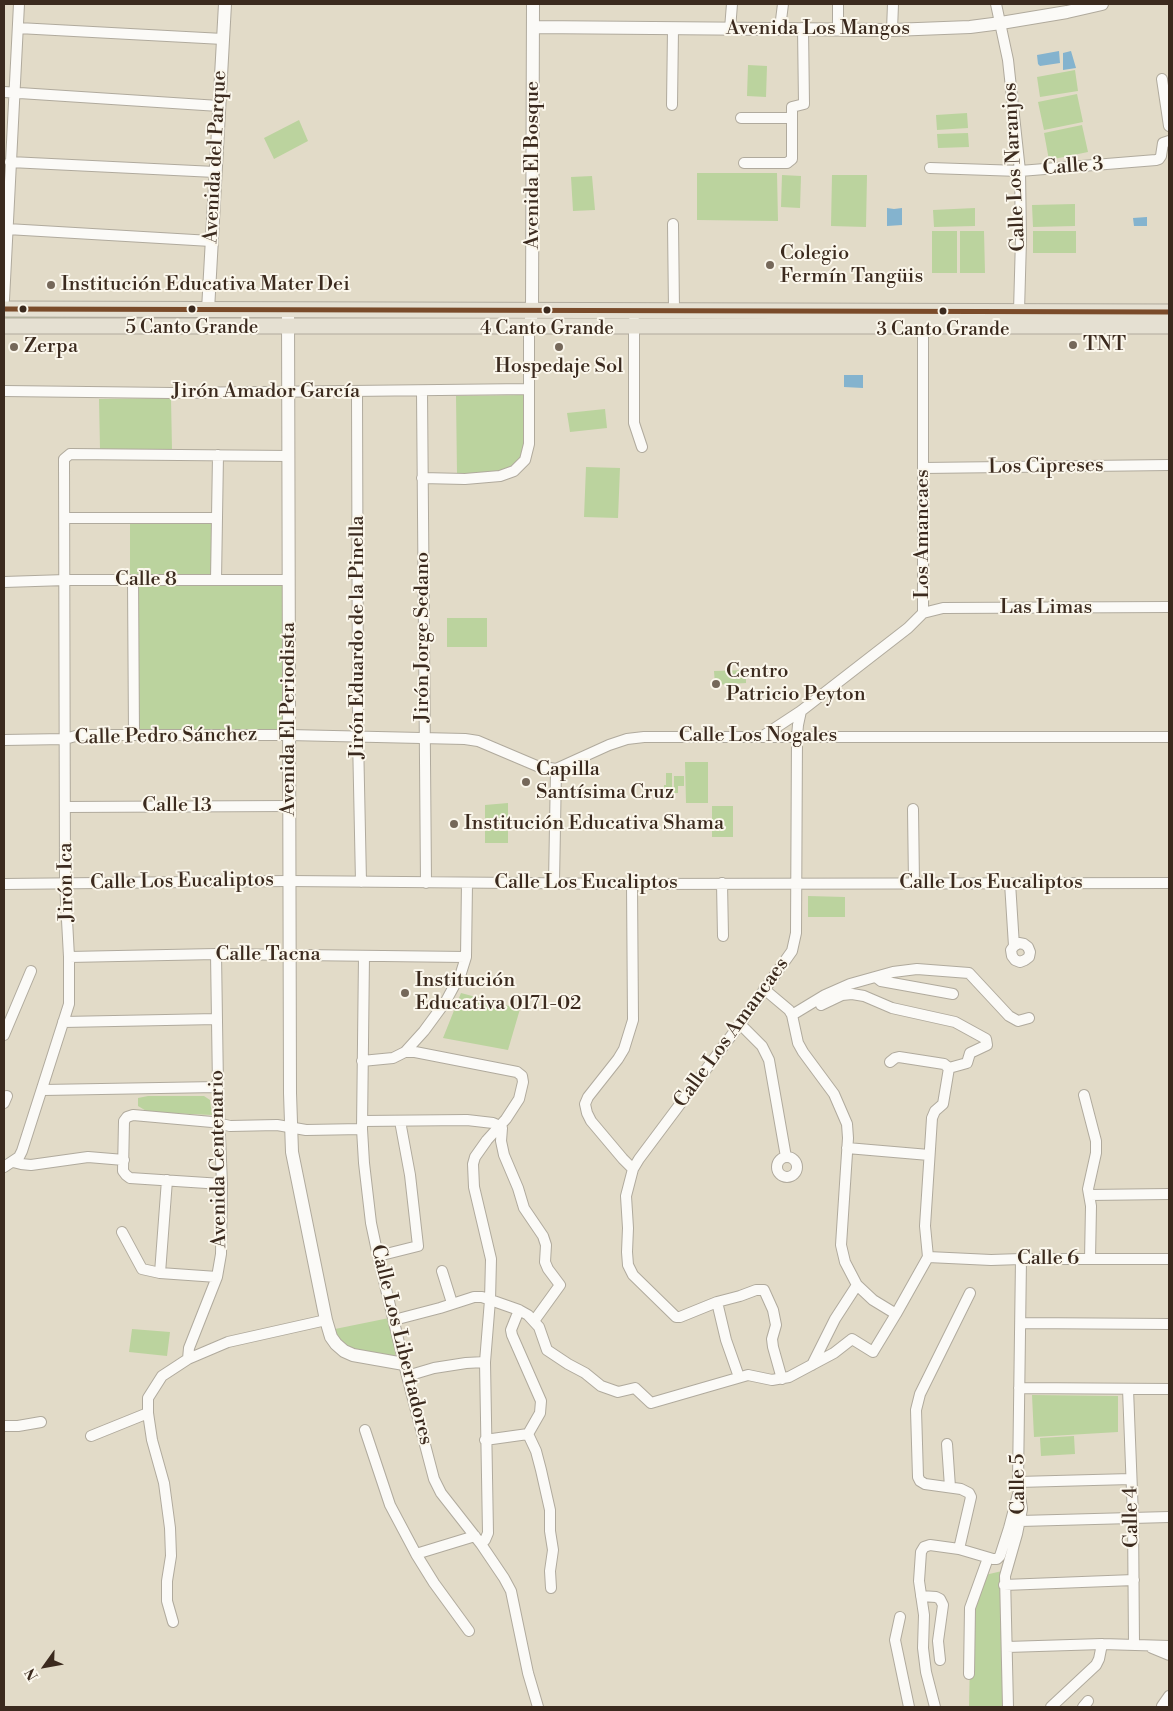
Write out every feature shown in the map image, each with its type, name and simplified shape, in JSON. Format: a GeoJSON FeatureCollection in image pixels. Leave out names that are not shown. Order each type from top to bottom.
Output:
{"type":"FeatureCollection","features":[{"type":"Feature","properties":{"kind":"main road"},"geometry":{"type":"LineString","coordinates":[[4,309],[532,311],[634,318],[923,319],[1020,310],[1169,312]]}},
{"type":"Feature","properties":{"kind":"main road"},"geometry":{"type":"LineString","coordinates":[[4,326],[529,326],[634,318],[674,310],[1169,326]]}},
{"type":"Feature","properties":{"kind":"street"},"geometry":{"type":"LineString","coordinates":[[4,300],[10,162],[9,93],[18,28],[19,4]]}},
{"type":"Feature","properties":{"kind":"street","name":"Avenida del Parque"},"geometry":{"type":"LineString","coordinates":[[208,310],[224,4]]}},
{"type":"Feature","properties":{"kind":"street","name":"Avenida El Bosque"},"geometry":{"type":"LineString","coordinates":[[529,326],[532,311],[533,4]]}},
{"type":"Feature","properties":{"kind":"street"},"geometry":{"type":"LineString","coordinates":[[730,29],[732,4]]}},
{"type":"Feature","properties":{"kind":"street"},"geometry":{"type":"LineString","coordinates":[[780,28],[783,4]]}},
{"type":"Feature","properties":{"kind":"street"},"geometry":{"type":"LineString","coordinates":[[838,4],[838,29]]}},
{"type":"Feature","properties":{"kind":"street"},"geometry":{"type":"LineString","coordinates":[[892,30],[893,4]]}},
{"type":"Feature","properties":{"kind":"street","name":"Calle Los Naranjos"},"geometry":{"type":"LineString","coordinates":[[996,4],[1008,60],[1020,171],[1020,310]]}},
{"type":"Feature","properties":{"kind":"street","name":"Avenida Los Mangos"},"geometry":{"type":"LineString","coordinates":[[533,27],[892,30],[970,27],[1067,12],[1102,4]]}},
{"type":"Feature","properties":{"kind":"street"},"geometry":{"type":"LineString","coordinates":[[18,28],[223,39]]}},
{"type":"Feature","properties":{"kind":"street"},"geometry":{"type":"LineString","coordinates":[[744,163],[791,162],[792,107],[804,104],[803,28]]}},
{"type":"Feature","properties":{"kind":"street"},"geometry":{"type":"LineString","coordinates":[[672,105],[673,29]]}},
{"type":"Feature","properties":{"kind":"street"},"geometry":{"type":"LineString","coordinates":[[1162,79],[1169,126]]}},
{"type":"Feature","properties":{"kind":"street"},"geometry":{"type":"LineString","coordinates":[[9,93],[219,106]]}},
{"type":"Feature","properties":{"kind":"street"},"geometry":{"type":"LineString","coordinates":[[741,118],[792,118]]}},
{"type":"Feature","properties":{"kind":"street","name":"Calle 3"},"geometry":{"type":"LineString","coordinates":[[930,168],[1020,171],[1156,160],[1161,156],[1163,143],[1169,141]]}},
{"type":"Feature","properties":{"kind":"street"},"geometry":{"type":"LineString","coordinates":[[10,162],[215,172]]}},
{"type":"Feature","properties":{"kind":"street"},"geometry":{"type":"LineString","coordinates":[[673,224],[674,310]]}},
{"type":"Feature","properties":{"kind":"street"},"geometry":{"type":"LineString","coordinates":[[7,230],[211,241]]}},
{"type":"Feature","properties":{"kind":"street","name":"Avenida El Periodista"},"geometry":{"type":"LineString","coordinates":[[288,309],[290,1128],[292,1152],[331,1337],[344,1351],[353,1355],[406,1370]]}},
{"type":"Feature","properties":{"kind":"street"},"geometry":{"type":"LineString","coordinates":[[634,318],[634,422],[642,447]]}},
{"type":"Feature","properties":{"kind":"street","name":"Los Amancaes"},"geometry":{"type":"LineString","coordinates":[[762,737],[801,711],[908,628],[923,614],[923,319]]}},
{"type":"Feature","properties":{"kind":"street"},"geometry":{"type":"LineString","coordinates":[[422,478],[465,479],[500,476],[514,471],[525,460],[528,444],[529,326]]}},
{"type":"Feature","properties":{"kind":"street","name":"Jirón Amador García"},"geometry":{"type":"LineString","coordinates":[[4,391],[99,393],[529,389]]}},
{"type":"Feature","properties":{"kind":"street","name":"Jirón Jorge Sedano"},"geometry":{"type":"LineString","coordinates":[[422,391],[426,883]]}},
{"type":"Feature","properties":{"kind":"street","name":"Jirón Eduardo de la Pinella"},"geometry":{"type":"LineString","coordinates":[[357,392],[358,737],[361,882]]}},
{"type":"Feature","properties":{"kind":"street"},"geometry":{"type":"LineString","coordinates":[[216,580],[218,454],[289,456]]}},
{"type":"Feature","properties":{"kind":"street","name":"Jirón Ica"},"geometry":{"type":"LineString","coordinates":[[8,1164],[18,1158],[22,1151],[69,1004],[70,957],[66,883],[64,459],[67,455],[218,454]]}},
{"type":"Feature","properties":{"kind":"street","name":"Los Cipreses"},"geometry":{"type":"LineString","coordinates":[[923,468],[1169,465]]}},
{"type":"Feature","properties":{"kind":"street"},"geometry":{"type":"LineString","coordinates":[[65,518],[217,518]]}},
{"type":"Feature","properties":{"kind":"street","name":"Calle 8"},"geometry":{"type":"LineString","coordinates":[[4,582],[66,580],[288,580]]}},
{"type":"Feature","properties":{"kind":"street"},"geometry":{"type":"LineString","coordinates":[[133,581],[134,735]]}},
{"type":"Feature","properties":{"kind":"street","name":"Las Limas"},"geometry":{"type":"LineString","coordinates":[[923,614],[943,608],[1169,608]]}},
{"type":"Feature","properties":{"kind":"street","name":"Calle Los Amancaes"},"geometry":{"type":"LineString","coordinates":[[717,1302],[676,1317],[633,1275],[628,1265],[626,1196],[633,1169],[787,958],[794,942],[796,933],[797,883],[797,736],[801,711]]}},
{"type":"Feature","properties":{"kind":"street","name":"Calle Pedro Sánchez"},"geometry":{"type":"LineString","coordinates":[[4,740],[65,739],[79,735],[289,735],[358,737]]}},
{"type":"Feature","properties":{"kind":"street"},"geometry":{"type":"LineString","coordinates":[[358,737],[465,739],[478,741],[537,766],[556,769],[554,883]]}},
{"type":"Feature","properties":{"kind":"street","name":"Calle Los Nogales"},"geometry":{"type":"LineString","coordinates":[[556,769],[596,750],[627,739],[644,737],[1169,737]]}},
{"type":"Feature","properties":{"kind":"street","name":"Calle 13"},"geometry":{"type":"LineString","coordinates":[[66,807],[289,806]]}},
{"type":"Feature","properties":{"kind":"street"},"geometry":{"type":"LineString","coordinates":[[912,809],[914,883]]}},
{"type":"Feature","properties":{"kind":"street","name":"Calle Los Eucaliptos"},"geometry":{"type":"LineString","coordinates":[[4,884],[289,881],[632,884],[1169,883]]}},
{"type":"Feature","properties":{"kind":"street"},"geometry":{"type":"LineString","coordinates":[[362,1061],[393,1058],[405,1052],[424,1031],[446,1001],[461,973],[466,957],[467,883]]}},
{"type":"Feature","properties":{"kind":"street"},"geometry":{"type":"LineString","coordinates":[[722,883],[723,936]]}},
{"type":"Feature","properties":{"kind":"street"},"geometry":{"type":"LineString","coordinates":[[1010,883],[1014,946]]}},
{"type":"Feature","properties":{"kind":"street"},"geometry":{"type":"LineString","coordinates":[[632,884],[633,1020],[624,1049],[618,1060],[588,1097],[586,1113],[633,1169]]}},
{"type":"Feature","properties":{"kind":"street","name":"Calle Tacna"},"geometry":{"type":"LineString","coordinates":[[70,957],[216,954],[466,957]]}},
{"type":"Feature","properties":{"kind":"street","name":"Avenida Centenario"},"geometry":{"type":"LineString","coordinates":[[188,1359],[188,1348],[218,1278],[221,1254],[222,1184],[216,954]]}},
{"type":"Feature","properties":{"kind":"street","name":"Calle Los Libertadores"},"geometry":{"type":"LineString","coordinates":[[364,956],[362,1125],[371,1224],[378,1256],[434,1479],[441,1493],[478,1540],[504,1578],[510,1591],[528,1672],[538,1707]]}},
{"type":"Feature","properties":{"kind":"street"},"geometry":{"type":"LineString","coordinates":[[793,1018],[837,989],[893,972],[917,969],[969,973],[1008,1016],[1018,1021],[1030,1018]]}},
{"type":"Feature","properties":{"kind":"street"},"geometry":{"type":"LineString","coordinates":[[4,1035],[31,971]]}},
{"type":"Feature","properties":{"kind":"street"},"geometry":{"type":"LineString","coordinates":[[876,977],[881,981],[953,994]]}},
{"type":"Feature","properties":{"kind":"street"},"geometry":{"type":"LineString","coordinates":[[764,989],[789,1010],[793,1018],[798,1043],[834,1094],[847,1124],[841,1245],[845,1262],[857,1285],[873,1300],[896,1314]]}},
{"type":"Feature","properties":{"kind":"street"},"geometry":{"type":"LineString","coordinates":[[793,1018],[842,995],[852,994],[864,996],[892,1008],[955,1022],[986,1039],[987,1045],[970,1053],[968,1063],[949,1068]]}},
{"type":"Feature","properties":{"kind":"street"},"geometry":{"type":"LineString","coordinates":[[63,1022],[217,1019]]}},
{"type":"Feature","properties":{"kind":"street"},"geometry":{"type":"LineString","coordinates":[[740,1024],[762,1046],[769,1060],[786,1157]]}},
{"type":"Feature","properties":{"kind":"street"},"geometry":{"type":"LineString","coordinates":[[405,1052],[425,1054],[516,1072],[522,1076],[523,1082],[519,1099],[479,1151],[473,1164],[474,1187],[491,1259],[485,1362],[488,1533],[485,1540],[416,1554]]}},
{"type":"Feature","properties":{"kind":"street"},"geometry":{"type":"LineString","coordinates":[[890,1062],[899,1057],[944,1064],[949,1068]]}},
{"type":"Feature","properties":{"kind":"street"},"geometry":{"type":"LineString","coordinates":[[394,1320],[474,1297],[490,1300],[519,1310],[534,1321],[541,1330],[547,1350],[552,1355],[612,1391],[638,1389],[645,1399],[651,1403],[748,1375],[772,1380],[782,1379],[834,1353],[852,1339],[873,1352],[928,1256],[925,1226],[932,1118],[943,1104],[949,1068]]}},
{"type":"Feature","properties":{"kind":"street"},"geometry":{"type":"LineString","coordinates":[[43,1090],[218,1087]]}},
{"type":"Feature","properties":{"kind":"street"},"geometry":{"type":"LineString","coordinates":[[1084,1095],[1096,1141],[1096,1153],[1088,1183],[1091,1206],[1090,1259]]}},
{"type":"Feature","properties":{"kind":"street"},"geometry":{"type":"LineString","coordinates":[[222,1184],[130,1178],[123,1171],[124,1121],[127,1117],[133,1115],[230,1126],[277,1125],[306,1130],[400,1121],[467,1120],[493,1123],[500,1126],[502,1128],[501,1141],[504,1155],[524,1208],[543,1236],[546,1245],[545,1262],[560,1285],[534,1321]]}},
{"type":"Feature","properties":{"kind":"street"},"geometry":{"type":"LineString","coordinates":[[378,1256],[418,1246],[410,1175],[400,1121]]}},
{"type":"Feature","properties":{"kind":"street"},"geometry":{"type":"LineString","coordinates":[[847,1148],[929,1155]]}},
{"type":"Feature","properties":{"kind":"street"},"geometry":{"type":"LineString","coordinates":[[8,1164],[32,1165],[88,1157],[124,1160]]}},
{"type":"Feature","properties":{"kind":"street"},"geometry":{"type":"LineString","coordinates":[[160,1273],[167,1180]]}},
{"type":"Feature","properties":{"kind":"street"},"geometry":{"type":"LineString","coordinates":[[1089,1195],[1169,1194]]}},
{"type":"Feature","properties":{"kind":"street"},"geometry":{"type":"LineString","coordinates":[[122,1232],[142,1269],[160,1273],[218,1278]]}},
{"type":"Feature","properties":{"kind":"street","name":"Calle 6"},"geometry":{"type":"LineString","coordinates":[[928,1256],[990,1260],[1021,1258],[1169,1259]]}},
{"type":"Feature","properties":{"kind":"street","name":"Calle 5"},"geometry":{"type":"LineString","coordinates":[[1008,1707],[1004,1585],[1022,1509],[1018,1487],[1021,1258]]}},
{"type":"Feature","properties":{"kind":"street"},"geometry":{"type":"LineString","coordinates":[[442,1271],[452,1303]]}},
{"type":"Feature","properties":{"kind":"street"},"geometry":{"type":"LineString","coordinates":[[812,1365],[835,1319],[857,1285]]}},
{"type":"Feature","properties":{"kind":"street"},"geometry":{"type":"LineString","coordinates":[[738,1377],[726,1340],[717,1302],[761,1289],[764,1290],[773,1310],[776,1324],[772,1339],[773,1347],[782,1379]]}},
{"type":"Feature","properties":{"kind":"street"},"geometry":{"type":"LineString","coordinates":[[958,1549],[971,1497],[964,1490],[925,1484],[920,1481],[918,1477],[916,1410],[920,1394],[970,1293]]}},
{"type":"Feature","properties":{"kind":"street"},"geometry":{"type":"LineString","coordinates":[[519,1310],[511,1330],[512,1335],[542,1407],[528,1434]]}},
{"type":"Feature","properties":{"kind":"street"},"geometry":{"type":"LineString","coordinates":[[173,1622],[167,1601],[167,1581],[171,1556],[170,1528],[164,1483],[152,1440],[148,1398],[162,1376],[188,1359],[228,1342],[326,1320]]}},
{"type":"Feature","properties":{"kind":"street"},"geometry":{"type":"LineString","coordinates":[[1020,1323],[1169,1324]]}},
{"type":"Feature","properties":{"kind":"street"},"geometry":{"type":"LineString","coordinates":[[406,1370],[485,1362]]}},
{"type":"Feature","properties":{"kind":"street"},"geometry":{"type":"LineString","coordinates":[[1020,1388],[1169,1389]]}},
{"type":"Feature","properties":{"kind":"street","name":"Calle 4"},"geometry":{"type":"LineString","coordinates":[[1128,1389],[1134,1580],[1139,1645]]}},
{"type":"Feature","properties":{"kind":"street"},"geometry":{"type":"LineString","coordinates":[[91,1436],[148,1413]]}},
{"type":"Feature","properties":{"kind":"street"},"geometry":{"type":"LineString","coordinates":[[4,1426],[18,1426],[41,1422]]}},
{"type":"Feature","properties":{"kind":"street"},"geometry":{"type":"LineString","coordinates":[[365,1430],[390,1505],[434,1583],[469,1631]]}},
{"type":"Feature","properties":{"kind":"street"},"geometry":{"type":"LineString","coordinates":[[485,1440],[528,1434]]}},
{"type":"Feature","properties":{"kind":"street"},"geometry":{"type":"LineString","coordinates":[[528,1434],[536,1451],[550,1510],[550,1532],[553,1550],[550,1571],[551,1588]]}},
{"type":"Feature","properties":{"kind":"street"},"geometry":{"type":"LineString","coordinates":[[946,1444],[950,1487]]}},
{"type":"Feature","properties":{"kind":"street"},"geometry":{"type":"LineString","coordinates":[[935,1707],[926,1672],[923,1648],[924,1615],[919,1581],[924,1548],[930,1545],[958,1549],[993,1560],[1000,1556],[1018,1487],[1131,1479]]}},
{"type":"Feature","properties":{"kind":"street"},"geometry":{"type":"LineString","coordinates":[[1020,1521],[1169,1517]]}},
{"type":"Feature","properties":{"kind":"street"},"geometry":{"type":"LineString","coordinates":[[969,1674],[970,1608],[988,1558]]}},
{"type":"Feature","properties":{"kind":"street"},"geometry":{"type":"LineString","coordinates":[[1004,1585],[1134,1580]]}},
{"type":"Feature","properties":{"kind":"street"},"geometry":{"type":"LineString","coordinates":[[921,1596],[940,1599],[943,1605],[938,1641],[940,1660]]}},
{"type":"Feature","properties":{"kind":"street"},"geometry":{"type":"LineString","coordinates":[[900,1617],[895,1640],[909,1707]]}},
{"type":"Feature","properties":{"kind":"street"},"geometry":{"type":"LineString","coordinates":[[1051,1707],[1096,1665],[1102,1644]]}},
{"type":"Feature","properties":{"kind":"street"},"geometry":{"type":"LineString","coordinates":[[1007,1647],[1102,1644],[1169,1646]]}},
{"type":"Feature","properties":{"kind":"street"},"geometry":{"type":"LineString","coordinates":[[1139,1645],[1169,1655]]}},
{"type":"Feature","properties":{"kind":"street"},"geometry":{"type":"LineString","coordinates":[[1162,1706],[1169,1696]]}},
{"type":"Feature","properties":{"kind":"green space"},"geometry":{"type":"Polygon","coordinates":[[[748,65],[767,66],[766,97],[747,96],[748,65]]]}},
{"type":"Feature","properties":{"kind":"green space"},"geometry":{"type":"Polygon","coordinates":[[[1075,70],[1078,91],[1040,97],[1037,77],[1075,70]]]}},
{"type":"Feature","properties":{"kind":"green space"},"geometry":{"type":"Polygon","coordinates":[[[1077,94],[1083,122],[1044,130],[1038,102],[1077,94]]]}},
{"type":"Feature","properties":{"kind":"green space"},"geometry":{"type":"Polygon","coordinates":[[[967,113],[968,128],[937,130],[936,115],[967,113]]]}},
{"type":"Feature","properties":{"kind":"green space"},"geometry":{"type":"Polygon","coordinates":[[[299,120],[308,141],[274,159],[264,138],[299,120]]]}},
{"type":"Feature","properties":{"kind":"green space"},"geometry":{"type":"Polygon","coordinates":[[[1082,125],[1088,152],[1049,160],[1044,133],[1082,125]]]}},
{"type":"Feature","properties":{"kind":"green space"},"geometry":{"type":"Polygon","coordinates":[[[968,133],[969,147],[938,148],[937,134],[968,133]]]}},
{"type":"Feature","properties":{"kind":"green space"},"geometry":{"type":"Polygon","coordinates":[[[697,173],[777,173],[778,221],[697,220],[697,173]]]}},
{"type":"Feature","properties":{"kind":"green space"},"geometry":{"type":"Polygon","coordinates":[[[782,175],[801,176],[800,208],[781,207],[782,175]]]}},
{"type":"Feature","properties":{"kind":"green space"},"geometry":{"type":"Polygon","coordinates":[[[832,175],[867,175],[866,227],[831,226],[832,175]]]}},
{"type":"Feature","properties":{"kind":"green space"},"geometry":{"type":"Polygon","coordinates":[[[592,176],[595,210],[573,211],[571,177],[592,176]]]}},
{"type":"Feature","properties":{"kind":"green space"},"geometry":{"type":"Polygon","coordinates":[[[1075,204],[1075,226],[1033,227],[1032,205],[1075,204]]]}},
{"type":"Feature","properties":{"kind":"green space"},"geometry":{"type":"Polygon","coordinates":[[[975,208],[975,226],[934,227],[933,210],[975,208]]]}},
{"type":"Feature","properties":{"kind":"green space"},"geometry":{"type":"Polygon","coordinates":[[[932,231],[957,231],[957,273],[932,273],[932,231]]]}},
{"type":"Feature","properties":{"kind":"green space"},"geometry":{"type":"Polygon","coordinates":[[[960,231],[984,231],[985,273],[960,273],[960,231]]]}},
{"type":"Feature","properties":{"kind":"green space"},"geometry":{"type":"Polygon","coordinates":[[[1033,231],[1076,231],[1076,253],[1033,253],[1033,231]]]}},
{"type":"Feature","properties":{"kind":"green space"},"geometry":{"type":"Polygon","coordinates":[[[6,316],[280,316],[280,321],[6,321],[6,316]]]}},
{"type":"Feature","properties":{"kind":"green space"},"geometry":{"type":"Polygon","coordinates":[[[525,395],[525,442],[520,458],[515,464],[500,474],[457,474],[456,396],[525,395]]]}},
{"type":"Feature","properties":{"kind":"green space"},"geometry":{"type":"Polygon","coordinates":[[[171,398],[172,450],[100,449],[99,399],[171,398]]]}},
{"type":"Feature","properties":{"kind":"green space"},"geometry":{"type":"Polygon","coordinates":[[[605,409],[607,428],[570,432],[567,413],[605,409]]]}},
{"type":"Feature","properties":{"kind":"green space"},"geometry":{"type":"Polygon","coordinates":[[[586,467],[620,468],[618,518],[584,517],[586,467]]]}},
{"type":"Feature","properties":{"kind":"green space"},"geometry":{"type":"Polygon","coordinates":[[[213,523],[212,575],[130,574],[130,524],[213,523]]]}},
{"type":"Feature","properties":{"kind":"green space"},"geometry":{"type":"Polygon","coordinates":[[[138,584],[283,585],[284,732],[138,732],[138,584]]]}},
{"type":"Feature","properties":{"kind":"green space"},"geometry":{"type":"Polygon","coordinates":[[[447,618],[487,618],[487,647],[447,647],[447,618]]]}},
{"type":"Feature","properties":{"kind":"green space"},"geometry":{"type":"Polygon","coordinates":[[[746,670],[746,683],[715,685],[714,671],[746,670]]]}},
{"type":"Feature","properties":{"kind":"green space"},"geometry":{"type":"Polygon","coordinates":[[[685,762],[708,762],[708,803],[686,803],[685,762]]]}},
{"type":"Feature","properties":{"kind":"green space"},"geometry":{"type":"Polygon","coordinates":[[[666,773],[672,773],[672,793],[664,793],[666,773]]]}},
{"type":"Feature","properties":{"kind":"green space"},"geometry":{"type":"Polygon","coordinates":[[[674,776],[684,776],[684,786],[678,786],[678,793],[674,793],[674,776]]]}},
{"type":"Feature","properties":{"kind":"green space"},"geometry":{"type":"Polygon","coordinates":[[[508,803],[508,843],[485,843],[485,805],[508,803]]]}},
{"type":"Feature","properties":{"kind":"green space"},"geometry":{"type":"Polygon","coordinates":[[[712,806],[733,806],[733,837],[712,837],[712,806]]]}},
{"type":"Feature","properties":{"kind":"green space"},"geometry":{"type":"Polygon","coordinates":[[[808,896],[845,897],[845,917],[808,917],[808,896]]]}},
{"type":"Feature","properties":{"kind":"green space"},"geometry":{"type":"Polygon","coordinates":[[[461,993],[520,1009],[508,1050],[443,1038],[461,993]]]}},
{"type":"Feature","properties":{"kind":"green space"},"geometry":{"type":"Polygon","coordinates":[[[148,1096],[204,1096],[210,1100],[212,1115],[148,1112],[138,1106],[138,1098],[148,1096]]]}},
{"type":"Feature","properties":{"kind":"green space"},"geometry":{"type":"Polygon","coordinates":[[[389,1318],[396,1358],[348,1349],[338,1340],[335,1329],[389,1318]]]}},
{"type":"Feature","properties":{"kind":"green space"},"geometry":{"type":"Polygon","coordinates":[[[132,1329],[170,1332],[167,1356],[129,1352],[132,1329]]]}},
{"type":"Feature","properties":{"kind":"green space"},"geometry":{"type":"Polygon","coordinates":[[[1032,1395],[1118,1396],[1118,1432],[1034,1437],[1032,1395]]]}},
{"type":"Feature","properties":{"kind":"green space"},"geometry":{"type":"Polygon","coordinates":[[[1074,1436],[1075,1454],[1041,1456],[1040,1438],[1074,1436]]]}},
{"type":"Feature","properties":{"kind":"green space"},"geometry":{"type":"Polygon","coordinates":[[[1002,1571],[1004,1707],[969,1707],[971,1612],[985,1575],[1002,1571]]]}},
{"type":"Feature","properties":{"kind":"water"},"geometry":{"type":"Polygon","coordinates":[[[1059,51],[1060,63],[1040,66],[1038,64],[1037,55],[1059,51]]]}},
{"type":"Feature","properties":{"kind":"water"},"geometry":{"type":"Polygon","coordinates":[[[1071,51],[1076,68],[1063,70],[1063,53],[1071,51]]]}},
{"type":"Feature","properties":{"kind":"water"},"geometry":{"type":"Polygon","coordinates":[[[887,208],[902,208],[902,225],[887,226],[887,208]]]}},
{"type":"Feature","properties":{"kind":"water"},"geometry":{"type":"Polygon","coordinates":[[[1147,217],[1147,226],[1134,226],[1133,218],[1147,217]]]}},
{"type":"Feature","properties":{"kind":"water"},"geometry":{"type":"Polygon","coordinates":[[[844,375],[863,375],[863,388],[844,387],[844,375]]]}},
{"type":"Feature","properties":{"kind":"transit line"},"geometry":{"type":"LineString","coordinates":[[4,309],[1169,312]]}},
{"type":"Feature","properties":{"kind":"place","name":"Colegio Fermín Tangüis"},"geometry":{"type":"Point","coordinates":[770,265]}},
{"type":"Feature","properties":{"kind":"place","name":"Institución Educativa Mater Dei"},"geometry":{"type":"Point","coordinates":[51,285]}},
{"type":"Feature","properties":{"kind":"place","name":"5 Canto Grande"},"geometry":{"type":"Point","coordinates":[192,309]}},
{"type":"Feature","properties":{"kind":"place","name":"4 Canto Grande"},"geometry":{"type":"Point","coordinates":[547,310]}},
{"type":"Feature","properties":{"kind":"place","name":"3 Canto Grande"},"geometry":{"type":"Point","coordinates":[943,311]}},
{"type":"Feature","properties":{"kind":"place","name":"TNT"},"geometry":{"type":"Point","coordinates":[1073,345]}},
{"type":"Feature","properties":{"kind":"place","name":"Zerpa"},"geometry":{"type":"Point","coordinates":[14,347]}},
{"type":"Feature","properties":{"kind":"place","name":"Hospedaje Sol"},"geometry":{"type":"Point","coordinates":[559,347]}},
{"type":"Feature","properties":{"kind":"place","name":"Centro Patricio Peyton"},"geometry":{"type":"Point","coordinates":[716,684]}},
{"type":"Feature","properties":{"kind":"place","name":"Capilla Santísima Cruz"},"geometry":{"type":"Point","coordinates":[526,782]}},
{"type":"Feature","properties":{"kind":"place","name":"Institución Educativa Shama"},"geometry":{"type":"Point","coordinates":[454,824]}},
{"type":"Feature","properties":{"kind":"place","name":"Institución Educativa 0171-02"},"geometry":{"type":"Point","coordinates":[405,993]}}]}
